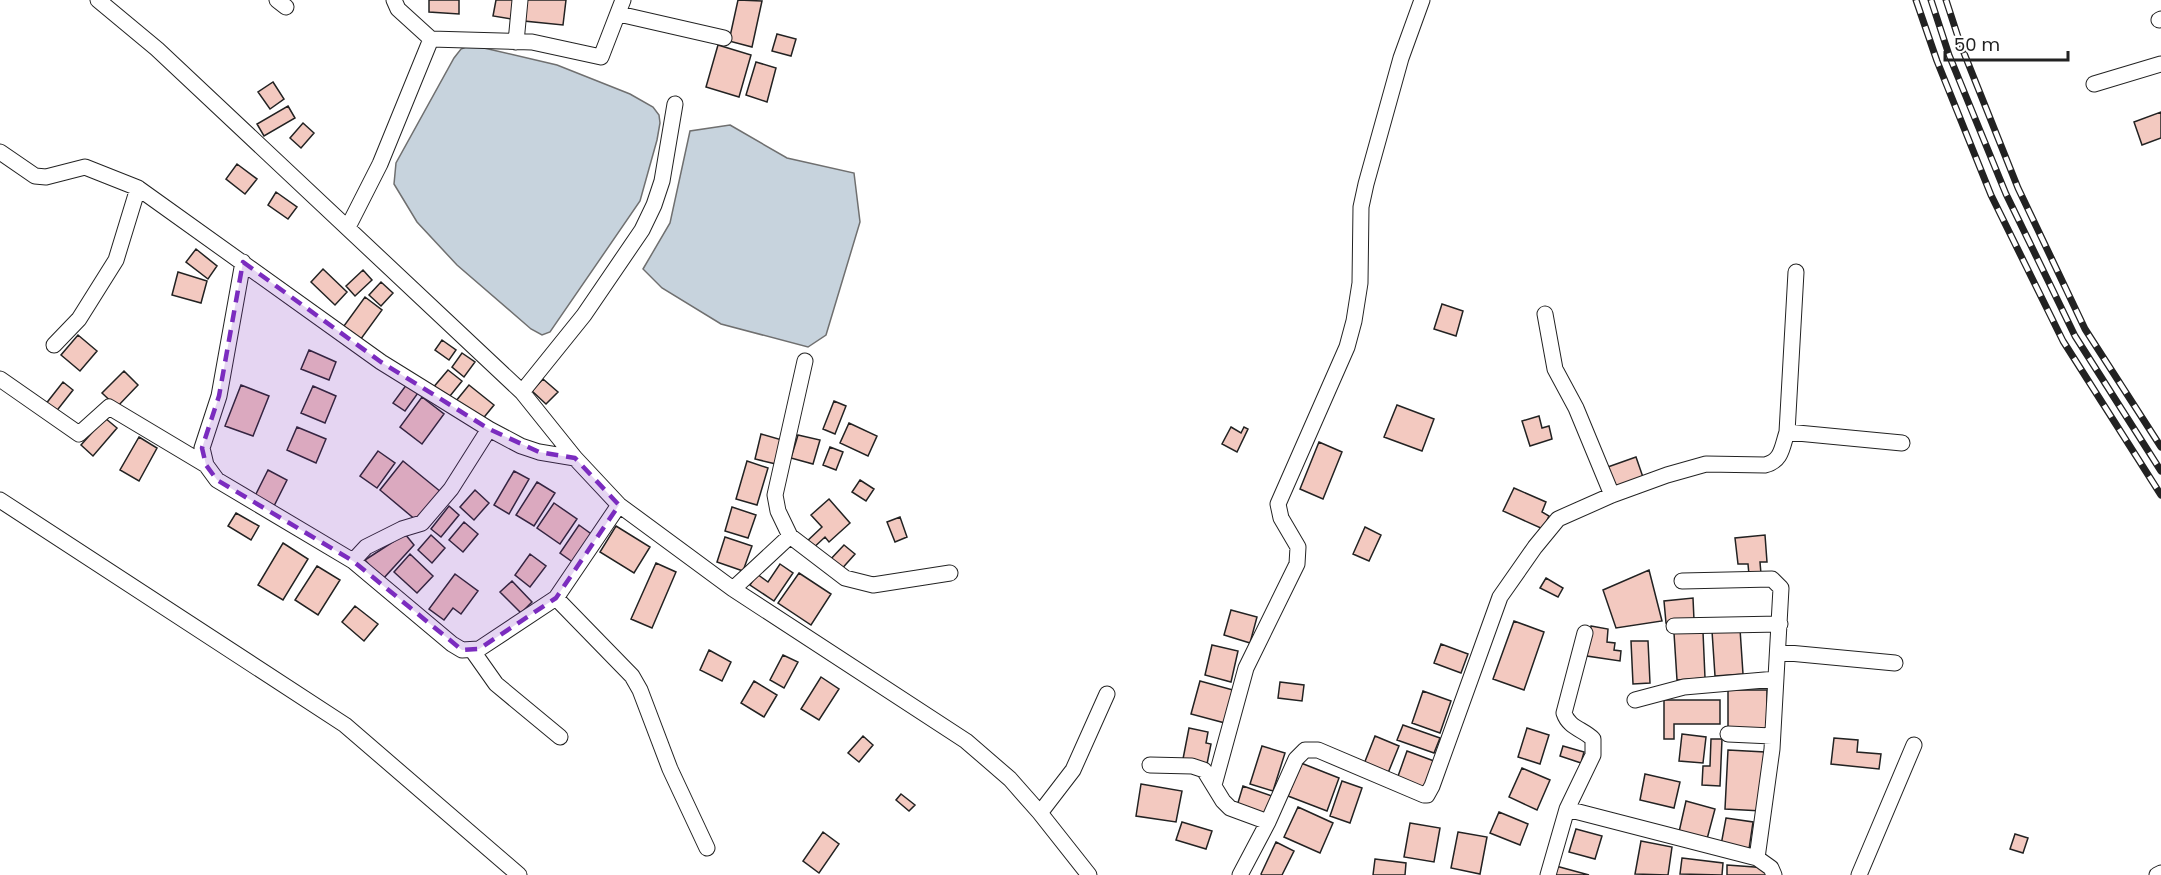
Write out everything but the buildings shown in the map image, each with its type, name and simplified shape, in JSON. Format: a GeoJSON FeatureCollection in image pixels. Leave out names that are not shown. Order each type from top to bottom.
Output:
{"type":"FeatureCollection","features":[{"type":"Feature","properties":{"kind":"street"},"geometry":{"type":"LineString","coordinates":[[98,0],[157,49],[348,226],[522,392],[575,458],[619,505],[733,589],[966,741],[1010,778],[1089,875]]}},
{"type":"Feature","properties":{"kind":"street"},"geometry":{"type":"LineString","coordinates":[[394,0],[398,9],[431,39],[532,42],[601,57],[621,7],[724,38]]}},
{"type":"Feature","properties":{"kind":"street"},"geometry":{"type":"LineString","coordinates":[[516,42],[520,0]]}},
{"type":"Feature","properties":{"kind":"street"},"geometry":{"type":"LineString","coordinates":[[1214,785],[1246,668],[1297,564],[1298,547],[1281,518],[1278,504],[1350,338],[1360,283],[1361,207],[1401,58],[1422,0]]}},
{"type":"Feature","properties":{"kind":"street"},"geometry":{"type":"LineString","coordinates":[[348,226],[380,164],[431,39]]}},
{"type":"Feature","properties":{"kind":"street"},"geometry":{"type":"LineString","coordinates":[[2094,84],[2161,64]]}},
{"type":"Feature","properties":{"kind":"street"},"geometry":{"type":"LineString","coordinates":[[522,392],[584,315],[642,230],[662,181],[675,104]]}},
{"type":"Feature","properties":{"kind":"street"},"geometry":{"type":"LineString","coordinates":[[0,152],[35,176],[46,177],[85,167],[138,188],[381,362],[489,429],[538,452],[575,458]]}},
{"type":"Feature","properties":{"kind":"street"},"geometry":{"type":"LineString","coordinates":[[54,345],[79,320],[116,260],[138,188]]}},
{"type":"Feature","properties":{"kind":"street"},"geometry":{"type":"LineString","coordinates":[[206,465],[202,448],[219,396],[243,262]]}},
{"type":"Feature","properties":{"kind":"street"},"geometry":{"type":"LineString","coordinates":[[1240,875],[1268,822],[1296,759],[1308,749],[1318,750],[1427,795],[1500,597],[1558,519],[1612,495],[1706,464],[1773,463],[1778,460],[1787,432],[1796,272]]}},
{"type":"Feature","properties":{"kind":"street"},"geometry":{"type":"LineString","coordinates":[[1545,314],[1555,369],[1576,408],[1612,495]]}},
{"type":"Feature","properties":{"kind":"street"},"geometry":{"type":"LineString","coordinates":[[805,361],[775,495],[778,512],[790,536],[845,578],[873,585],[950,573]]}},
{"type":"Feature","properties":{"kind":"street"},"geometry":{"type":"LineString","coordinates":[[0,379],[79,434],[109,407],[206,465],[217,480],[353,561],[462,650],[479,650],[556,598],[619,505]]}},
{"type":"Feature","properties":{"kind":"street"},"geometry":{"type":"LineString","coordinates":[[353,561],[366,547],[402,529],[422,523],[451,489],[489,429]]}},
{"type":"Feature","properties":{"kind":"street"},"geometry":{"type":"LineString","coordinates":[[1787,432],[1902,443]]}},
{"type":"Feature","properties":{"kind":"street"},"geometry":{"type":"LineString","coordinates":[[0,500],[345,725],[519,875]]}},
{"type":"Feature","properties":{"kind":"street"},"geometry":{"type":"LineString","coordinates":[[733,589],[790,536]]}},
{"type":"Feature","properties":{"kind":"street"},"geometry":{"type":"LineString","coordinates":[[1682,582],[1773,579],[1781,588],[1773,736],[1757,858]]}},
{"type":"Feature","properties":{"kind":"street"},"geometry":{"type":"LineString","coordinates":[[556,598],[632,676],[640,690],[670,769],[707,848]]}},
{"type":"Feature","properties":{"kind":"street"},"geometry":{"type":"LineString","coordinates":[[1674,626],[1780,624]]}},
{"type":"Feature","properties":{"kind":"street"},"geometry":{"type":"LineString","coordinates":[[1548,875],[1567,809],[1593,755],[1594,745],[1588,735],[1570,724],[1564,713],[1585,633]]}},
{"type":"Feature","properties":{"kind":"street"},"geometry":{"type":"LineString","coordinates":[[472,651],[496,684],[560,737]]}},
{"type":"Feature","properties":{"kind":"street"},"geometry":{"type":"LineString","coordinates":[[1778,652],[1895,663]]}},
{"type":"Feature","properties":{"kind":"street"},"geometry":{"type":"LineString","coordinates":[[1635,700],[1684,687],[1776,679]]}},
{"type":"Feature","properties":{"kind":"street"},"geometry":{"type":"LineString","coordinates":[[1040,813],[1072,770],[1107,694]]}},
{"type":"Feature","properties":{"kind":"street"},"geometry":{"type":"LineString","coordinates":[[1728,734],[1773,736]]}},
{"type":"Feature","properties":{"kind":"street"},"geometry":{"type":"LineString","coordinates":[[1859,875],[1914,745]]}},
{"type":"Feature","properties":{"kind":"street"},"geometry":{"type":"LineString","coordinates":[[1150,765],[1192,766],[1204,770],[1223,801],[1230,808],[1268,822]]}},
{"type":"Feature","properties":{"kind":"street"},"geometry":{"type":"LineString","coordinates":[[1567,809],[1757,858],[1771,868],[1774,875]]}},
{"type":"Feature","properties":{"kind":"highlighted area"},"geometry":{"type":"Polygon","coordinates":[[[243,262],[381,362],[489,429],[539,452],[575,458],[619,505],[556,598],[479,649],[462,650],[353,561],[217,480],[206,465],[202,448],[219,396],[243,262]]]}},
{"type":"Feature","properties":{"kind":"shaded area"},"geometry":{"type":"Polygon","coordinates":[[[471,45],[557,65],[630,94],[653,107],[659,115],[657,140],[640,201],[550,332],[542,335],[531,329],[457,265],[417,222],[394,184],[396,163],[454,58],[461,49],[471,45]]]}},
{"type":"Feature","properties":{"kind":"shaded area"},"geometry":{"type":"Polygon","coordinates":[[[730,125],[787,158],[854,173],[860,222],[826,335],[808,347],[721,324],[662,288],[643,269],[670,223],[690,131],[730,125]]]}},
{"type":"Feature","properties":{"kind":"railway"},"geometry":{"type":"LineString","coordinates":[[1916,0],[1937,61],[1991,195],[2063,341],[2161,495]]}},
{"type":"Feature","properties":{"kind":"railway"},"geometry":{"type":"LineString","coordinates":[[1931,0],[1949,55],[2006,194],[2075,336],[2161,471]]}},
{"type":"Feature","properties":{"kind":"railway"},"geometry":{"type":"LineString","coordinates":[[1946,0],[1960,43],[2018,188],[2085,329],[2161,447]]}}]}
